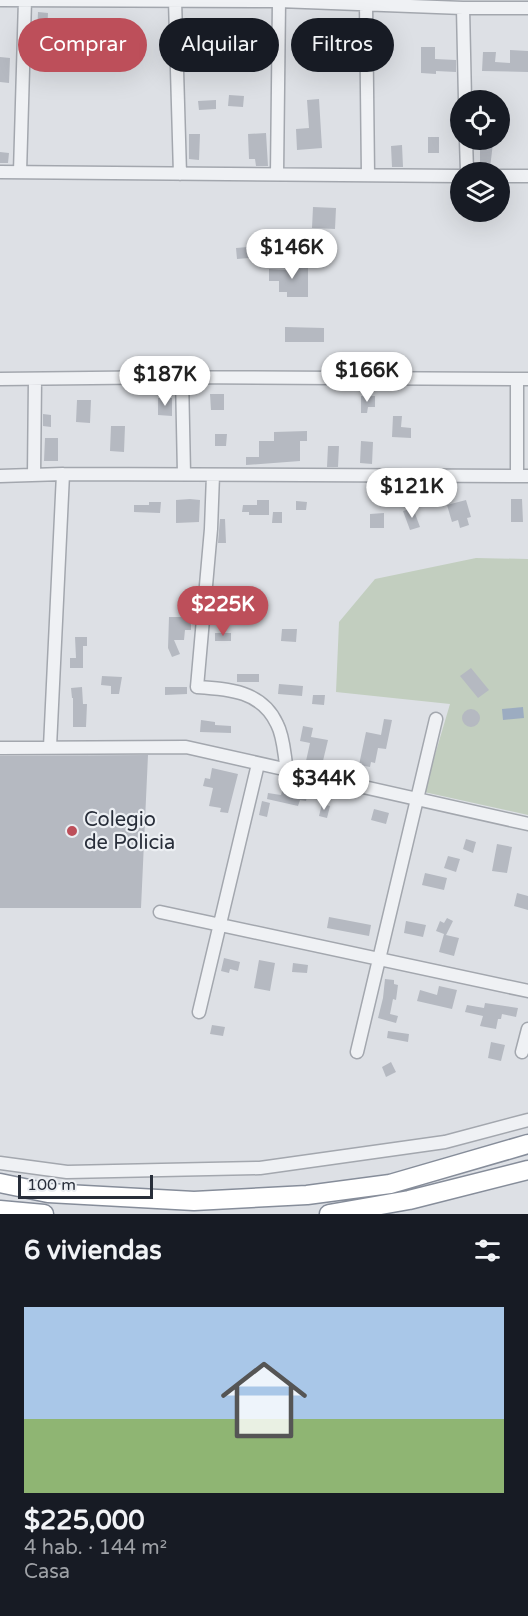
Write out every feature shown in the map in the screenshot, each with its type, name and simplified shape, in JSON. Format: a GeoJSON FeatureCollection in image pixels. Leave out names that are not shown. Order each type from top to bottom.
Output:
{"type":"FeatureCollection","features":[{"type":"Feature","properties":{"kind":"highway"},"geometry":{"type":"LineString","coordinates":[[0,1183],[48,1193],[194,1201],[307,1195],[390,1184],[528,1144]]}},
{"type":"Feature","properties":{"kind":"highway"},"geometry":{"type":"LineString","coordinates":[[329,1214],[409,1200],[528,1170]]}},
{"type":"Feature","properties":{"kind":"highway"},"geometry":{"type":"LineString","coordinates":[[0,1210],[44,1214]]}},
{"type":"Feature","properties":{"kind":"street"},"geometry":{"type":"LineString","coordinates":[[0,0],[279,1],[463,8],[528,8]]}},
{"type":"Feature","properties":{"kind":"street"},"geometry":{"type":"LineString","coordinates":[[20,172],[25,0]]}},
{"type":"Feature","properties":{"kind":"street"},"geometry":{"type":"LineString","coordinates":[[175,0],[180,174]]}},
{"type":"Feature","properties":{"kind":"street"},"geometry":{"type":"LineString","coordinates":[[277,174],[279,1]]}},
{"type":"Feature","properties":{"kind":"street"},"geometry":{"type":"LineString","coordinates":[[366,4],[368,176]]}},
{"type":"Feature","properties":{"kind":"street"},"geometry":{"type":"LineString","coordinates":[[463,8],[465,90]]}},
{"type":"Feature","properties":{"kind":"street"},"geometry":{"type":"LineString","coordinates":[[0,172],[450,176]]}},
{"type":"Feature","properties":{"kind":"street"},"geometry":{"type":"LineString","coordinates":[[510,176],[528,176]]}},
{"type":"Feature","properties":{"kind":"street"},"geometry":{"type":"LineString","coordinates":[[183,377],[184,474]]}},
{"type":"Feature","properties":{"kind":"street"},"geometry":{"type":"LineString","coordinates":[[0,379],[183,377],[522,379],[523,476],[184,474],[0,476]]}},
{"type":"Feature","properties":{"kind":"street"},"geometry":{"type":"LineString","coordinates":[[34,475],[35,379]]}},
{"type":"Feature","properties":{"kind":"street"},"geometry":{"type":"LineString","coordinates":[[50,747],[63,474]]}},
{"type":"Feature","properties":{"kind":"street"},"geometry":{"type":"LineString","coordinates":[[213,475],[211,530],[197,687],[225,688],[243,692],[258,700],[278,724],[287,770]]}},
{"type":"Feature","properties":{"kind":"street"},"geometry":{"type":"LineString","coordinates":[[357,1052],[436,719]]}},
{"type":"Feature","properties":{"kind":"street"},"geometry":{"type":"LineString","coordinates":[[0,748],[186,747],[528,824]]}},
{"type":"Feature","properties":{"kind":"street"},"geometry":{"type":"LineString","coordinates":[[199,1012],[258,764]]}},
{"type":"Feature","properties":{"kind":"street"},"geometry":{"type":"LineString","coordinates":[[160,912],[528,991]]}},
{"type":"Feature","properties":{"kind":"street"},"geometry":{"type":"LineString","coordinates":[[522,1052],[528,1029]]}},
{"type":"Feature","properties":{"kind":"street"},"geometry":{"type":"LineString","coordinates":[[0,1163],[67,1172],[260,1168],[445,1142],[528,1120]]}},
{"type":"Feature","properties":{"kind":"green space"},"geometry":{"type":"Polygon","coordinates":[[[476,558],[528,559],[528,815],[424,792],[450,704],[336,692],[339,622],[375,579],[476,558]]]}},
{"type":"Feature","properties":{"kind":"water"},"geometry":{"type":"Polygon","coordinates":[[[523,707],[524,718],[503,720],[502,709],[523,707]]]}},
{"type":"Feature","properties":{"kind":"building"},"geometry":{"type":"Polygon","coordinates":[[[38,12],[48,13],[48,18],[38,18],[38,12]]]}},
{"type":"Feature","properties":{"kind":"building"},"geometry":{"type":"Polygon","coordinates":[[[421,47],[435,47],[435,59],[456,60],[456,72],[421,73],[421,47]]]}},
{"type":"Feature","properties":{"kind":"building"},"geometry":{"type":"Polygon","coordinates":[[[510,50],[528,51],[528,72],[482,71],[483,52],[496,52],[495,62],[510,63],[510,50]]]}},
{"type":"Feature","properties":{"kind":"building"},"geometry":{"type":"Polygon","coordinates":[[[0,57],[10,58],[9,83],[0,82],[0,57]]]}},
{"type":"Feature","properties":{"kind":"building"},"geometry":{"type":"Polygon","coordinates":[[[229,95],[244,96],[243,107],[228,106],[229,95]]]}},
{"type":"Feature","properties":{"kind":"building"},"geometry":{"type":"Polygon","coordinates":[[[319,99],[322,148],[297,150],[296,129],[309,128],[307,100],[319,99]]]}},
{"type":"Feature","properties":{"kind":"building"},"geometry":{"type":"Polygon","coordinates":[[[216,100],[216,109],[199,110],[198,101],[216,100]]]}},
{"type":"Feature","properties":{"kind":"building"},"geometry":{"type":"Polygon","coordinates":[[[266,133],[268,166],[256,166],[255,159],[249,159],[248,134],[266,133]]]}},
{"type":"Feature","properties":{"kind":"building"},"geometry":{"type":"Polygon","coordinates":[[[189,134],[200,134],[199,160],[189,159],[189,134]]]}},
{"type":"Feature","properties":{"kind":"building"},"geometry":{"type":"Polygon","coordinates":[[[428,137],[439,137],[439,153],[428,153],[428,137]]]}},
{"type":"Feature","properties":{"kind":"building"},"geometry":{"type":"Polygon","coordinates":[[[402,145],[403,167],[392,167],[391,146],[402,145]]]}},
{"type":"Feature","properties":{"kind":"building"},"geometry":{"type":"Polygon","coordinates":[[[480,150],[492,150],[491,162],[480,162],[480,150]]]}},
{"type":"Feature","properties":{"kind":"building"},"geometry":{"type":"Polygon","coordinates":[[[0,152],[9,153],[8,163],[0,163],[0,152]]]}},
{"type":"Feature","properties":{"kind":"building"},"geometry":{"type":"Polygon","coordinates":[[[313,207],[336,208],[335,229],[312,228],[313,207]]]}},
{"type":"Feature","properties":{"kind":"building"},"geometry":{"type":"Polygon","coordinates":[[[248,247],[249,258],[237,259],[236,248],[248,247]]]}},
{"type":"Feature","properties":{"kind":"building"},"geometry":{"type":"Polygon","coordinates":[[[287,263],[308,263],[308,297],[287,297],[287,292],[279,292],[279,281],[269,281],[269,269],[287,270],[287,263]]]}},
{"type":"Feature","properties":{"kind":"building"},"geometry":{"type":"Polygon","coordinates":[[[285,327],[324,328],[324,342],[285,342],[285,327]]]}},
{"type":"Feature","properties":{"kind":"building"},"geometry":{"type":"Polygon","coordinates":[[[210,394],[224,394],[224,410],[211,410],[210,394]]]}},
{"type":"Feature","properties":{"kind":"building"},"geometry":{"type":"Polygon","coordinates":[[[361,396],[375,396],[375,407],[368,407],[367,413],[361,413],[361,396]]]}},
{"type":"Feature","properties":{"kind":"building"},"geometry":{"type":"Polygon","coordinates":[[[158,398],[172,398],[172,416],[158,415],[158,398]]]}},
{"type":"Feature","properties":{"kind":"building"},"geometry":{"type":"Polygon","coordinates":[[[77,400],[91,400],[90,423],[76,422],[77,400]]]}},
{"type":"Feature","properties":{"kind":"building"},"geometry":{"type":"Polygon","coordinates":[[[43,414],[51,415],[51,427],[43,426],[43,414]]]}},
{"type":"Feature","properties":{"kind":"building"},"geometry":{"type":"Polygon","coordinates":[[[393,416],[402,416],[401,427],[411,428],[411,438],[392,437],[393,416]]]}},
{"type":"Feature","properties":{"kind":"building"},"geometry":{"type":"Polygon","coordinates":[[[111,426],[125,426],[124,452],[110,451],[111,426]]]}},
{"type":"Feature","properties":{"kind":"building"},"geometry":{"type":"Polygon","coordinates":[[[307,431],[307,441],[300,441],[300,461],[246,465],[246,457],[259,457],[259,441],[274,441],[274,432],[307,431]]]}},
{"type":"Feature","properties":{"kind":"building"},"geometry":{"type":"Polygon","coordinates":[[[215,434],[227,434],[226,446],[215,446],[215,434]]]}},
{"type":"Feature","properties":{"kind":"building"},"geometry":{"type":"Polygon","coordinates":[[[45,438],[58,438],[58,461],[44,461],[45,438]]]}},
{"type":"Feature","properties":{"kind":"building"},"geometry":{"type":"Polygon","coordinates":[[[361,441],[373,442],[372,464],[360,463],[361,441]]]}},
{"type":"Feature","properties":{"kind":"building"},"geometry":{"type":"Polygon","coordinates":[[[328,446],[339,446],[338,467],[327,467],[328,446]]]}},
{"type":"Feature","properties":{"kind":"building"},"geometry":{"type":"Polygon","coordinates":[[[511,499],[522,499],[523,522],[511,522],[511,499]]]}},
{"type":"Feature","properties":{"kind":"building"},"geometry":{"type":"Polygon","coordinates":[[[176,500],[200,500],[199,522],[176,523],[176,500]]]}},
{"type":"Feature","properties":{"kind":"building"},"geometry":{"type":"Polygon","coordinates":[[[257,500],[269,500],[269,515],[249,515],[249,512],[242,512],[243,505],[257,505],[257,500]]]}},
{"type":"Feature","properties":{"kind":"building"},"geometry":{"type":"Polygon","coordinates":[[[466,500],[471,517],[467,518],[469,525],[460,528],[458,520],[452,522],[447,505],[466,500]]]}},
{"type":"Feature","properties":{"kind":"building"},"geometry":{"type":"Polygon","coordinates":[[[296,501],[307,502],[306,510],[296,510],[296,501]]]}},
{"type":"Feature","properties":{"kind":"building"},"geometry":{"type":"Polygon","coordinates":[[[149,502],[161,502],[160,513],[134,512],[134,505],[149,505],[149,502]]]}},
{"type":"Feature","properties":{"kind":"building"},"geometry":{"type":"Polygon","coordinates":[[[413,508],[420,527],[410,530],[403,511],[413,508]]]}},
{"type":"Feature","properties":{"kind":"building"},"geometry":{"type":"Polygon","coordinates":[[[273,512],[282,512],[282,523],[272,523],[273,512]]]}},
{"type":"Feature","properties":{"kind":"building"},"geometry":{"type":"Polygon","coordinates":[[[384,513],[384,528],[370,528],[370,514],[384,513]]]}},
{"type":"Feature","properties":{"kind":"building"},"geometry":{"type":"Polygon","coordinates":[[[220,519],[225,519],[226,543],[218,543],[220,519]]]}},
{"type":"Feature","properties":{"kind":"building"},"geometry":{"type":"Polygon","coordinates":[[[169,617],[191,617],[191,630],[185,630],[184,640],[174,640],[180,654],[172,657],[168,648],[169,617]]]}},
{"type":"Feature","properties":{"kind":"building"},"geometry":{"type":"Polygon","coordinates":[[[282,629],[297,629],[296,642],[281,641],[282,629]]]}},
{"type":"Feature","properties":{"kind":"building"},"geometry":{"type":"Polygon","coordinates":[[[215,633],[231,633],[231,641],[215,641],[215,633]]]}},
{"type":"Feature","properties":{"kind":"building"},"geometry":{"type":"Polygon","coordinates":[[[75,637],[87,637],[87,646],[83,646],[83,668],[70,668],[70,658],[76,658],[75,637]]]}},
{"type":"Feature","properties":{"kind":"building"},"geometry":{"type":"Polygon","coordinates":[[[471,668],[489,690],[478,698],[460,676],[471,668]]]}},
{"type":"Feature","properties":{"kind":"building"},"geometry":{"type":"Polygon","coordinates":[[[237,674],[259,674],[259,682],[237,682],[237,674]]]}},
{"type":"Feature","properties":{"kind":"building"},"geometry":{"type":"Polygon","coordinates":[[[102,676],[122,677],[119,694],[111,694],[111,686],[101,685],[102,676]]]}},
{"type":"Feature","properties":{"kind":"building"},"geometry":{"type":"Polygon","coordinates":[[[279,684],[303,686],[302,696],[278,694],[279,684]]]}},
{"type":"Feature","properties":{"kind":"building"},"geometry":{"type":"Polygon","coordinates":[[[82,687],[83,704],[87,704],[86,727],[73,727],[71,688],[82,687]]]}},
{"type":"Feature","properties":{"kind":"building"},"geometry":{"type":"Polygon","coordinates":[[[165,687],[187,687],[187,694],[165,695],[165,687]]]}},
{"type":"Feature","properties":{"kind":"building"},"geometry":{"type":"Polygon","coordinates":[[[313,695],[325,695],[324,705],[312,704],[313,695]]]}},
{"type":"Feature","properties":{"kind":"building"},"geometry":{"type":"Polygon","coordinates":[[[467,709],[475,709],[480,714],[478,725],[467,727],[462,722],[462,714],[467,709]]]}},
{"type":"Feature","properties":{"kind":"building"},"geometry":{"type":"Polygon","coordinates":[[[384,719],[392,720],[386,749],[378,748],[375,763],[371,762],[370,767],[359,765],[366,732],[381,735],[384,719]]]}},
{"type":"Feature","properties":{"kind":"building"},"geometry":{"type":"Polygon","coordinates":[[[201,720],[215,722],[215,725],[231,726],[231,733],[200,732],[201,720]]]}},
{"type":"Feature","properties":{"kind":"building"},"geometry":{"type":"Polygon","coordinates":[[[303,726],[313,728],[311,737],[328,740],[322,765],[306,761],[310,743],[300,741],[303,726]]]}},
{"type":"Feature","properties":{"kind":"building","name":"Colegio de Policia"},"geometry":{"type":"Polygon","coordinates":[[[148,755],[141,908],[0,908],[0,756],[148,755]]]}},
{"type":"Feature","properties":{"kind":"building"},"geometry":{"type":"Polygon","coordinates":[[[212,768],[238,774],[228,813],[220,812],[221,808],[209,806],[213,788],[203,786],[205,778],[210,779],[212,768]]]}},
{"type":"Feature","properties":{"kind":"building"},"geometry":{"type":"Polygon","coordinates":[[[298,784],[309,787],[306,801],[300,800],[298,806],[267,799],[268,793],[281,795],[283,788],[296,791],[298,784]]]}},
{"type":"Feature","properties":{"kind":"building"},"geometry":{"type":"Polygon","coordinates":[[[262,801],[270,803],[267,817],[259,815],[262,801]]]}},
{"type":"Feature","properties":{"kind":"building"},"geometry":{"type":"Polygon","coordinates":[[[322,804],[330,806],[327,818],[319,816],[322,804]]]}},
{"type":"Feature","properties":{"kind":"building"},"geometry":{"type":"Polygon","coordinates":[[[374,809],[389,813],[386,824],[371,820],[374,809]]]}},
{"type":"Feature","properties":{"kind":"building"},"geometry":{"type":"Polygon","coordinates":[[[466,839],[476,842],[473,853],[463,849],[466,839]]]}},
{"type":"Feature","properties":{"kind":"building"},"geometry":{"type":"Polygon","coordinates":[[[497,844],[512,847],[507,873],[492,871],[497,844]]]}},
{"type":"Feature","properties":{"kind":"building"},"geometry":{"type":"Polygon","coordinates":[[[448,856],[460,859],[456,872],[444,868],[448,856]]]}},
{"type":"Feature","properties":{"kind":"building"},"geometry":{"type":"Polygon","coordinates":[[[425,873],[447,878],[444,890],[422,885],[425,873]]]}},
{"type":"Feature","properties":{"kind":"building"},"geometry":{"type":"Polygon","coordinates":[[[517,893],[528,896],[528,910],[514,906],[517,893]]]}},
{"type":"Feature","properties":{"kind":"building"},"geometry":{"type":"Polygon","coordinates":[[[329,917],[371,925],[369,936],[327,928],[329,917]]]}},
{"type":"Feature","properties":{"kind":"building"},"geometry":{"type":"Polygon","coordinates":[[[447,918],[453,921],[446,935],[459,938],[454,956],[439,952],[444,934],[436,931],[440,921],[444,923],[447,918]]]}},
{"type":"Feature","properties":{"kind":"building"},"geometry":{"type":"Polygon","coordinates":[[[406,921],[426,925],[423,937],[404,933],[406,921]]]}},
{"type":"Feature","properties":{"kind":"building"},"geometry":{"type":"Polygon","coordinates":[[[224,958],[240,962],[238,971],[230,969],[229,973],[221,971],[224,958]]]}},
{"type":"Feature","properties":{"kind":"building"},"geometry":{"type":"Polygon","coordinates":[[[259,960],[275,963],[270,991],[254,988],[259,960]]]}},
{"type":"Feature","properties":{"kind":"building"},"geometry":{"type":"Polygon","coordinates":[[[293,963],[308,965],[307,973],[292,972],[293,963]]]}},
{"type":"Feature","properties":{"kind":"building"},"geometry":{"type":"Polygon","coordinates":[[[385,979],[394,980],[394,984],[398,985],[396,1000],[393,999],[390,1014],[398,1016],[396,1023],[378,1018],[385,979]]]}},
{"type":"Feature","properties":{"kind":"building"},"geometry":{"type":"Polygon","coordinates":[[[439,986],[457,990],[452,1009],[417,1001],[420,990],[437,995],[439,986]]]}},
{"type":"Feature","properties":{"kind":"building"},"geometry":{"type":"Polygon","coordinates":[[[485,1003],[518,1008],[516,1017],[502,1014],[501,1019],[498,1019],[496,1029],[480,1026],[483,1016],[465,1012],[467,1005],[484,1008],[485,1003]]]}},
{"type":"Feature","properties":{"kind":"building"},"geometry":{"type":"Polygon","coordinates":[[[212,1025],[225,1027],[223,1036],[210,1034],[212,1025]]]}},
{"type":"Feature","properties":{"kind":"building"},"geometry":{"type":"Polygon","coordinates":[[[388,1031],[409,1034],[408,1042],[387,1038],[388,1031]]]}},
{"type":"Feature","properties":{"kind":"building"},"geometry":{"type":"Polygon","coordinates":[[[491,1042],[505,1045],[501,1061],[488,1058],[491,1042]]]}},
{"type":"Feature","properties":{"kind":"building"},"geometry":{"type":"Polygon","coordinates":[[[391,1062],[396,1072],[386,1077],[382,1067],[391,1062]]]}},
{"type":"Feature","properties":{"kind":"place","name":"Colegio de Policia"},"geometry":{"type":"Point","coordinates":[72,831]}}]}
